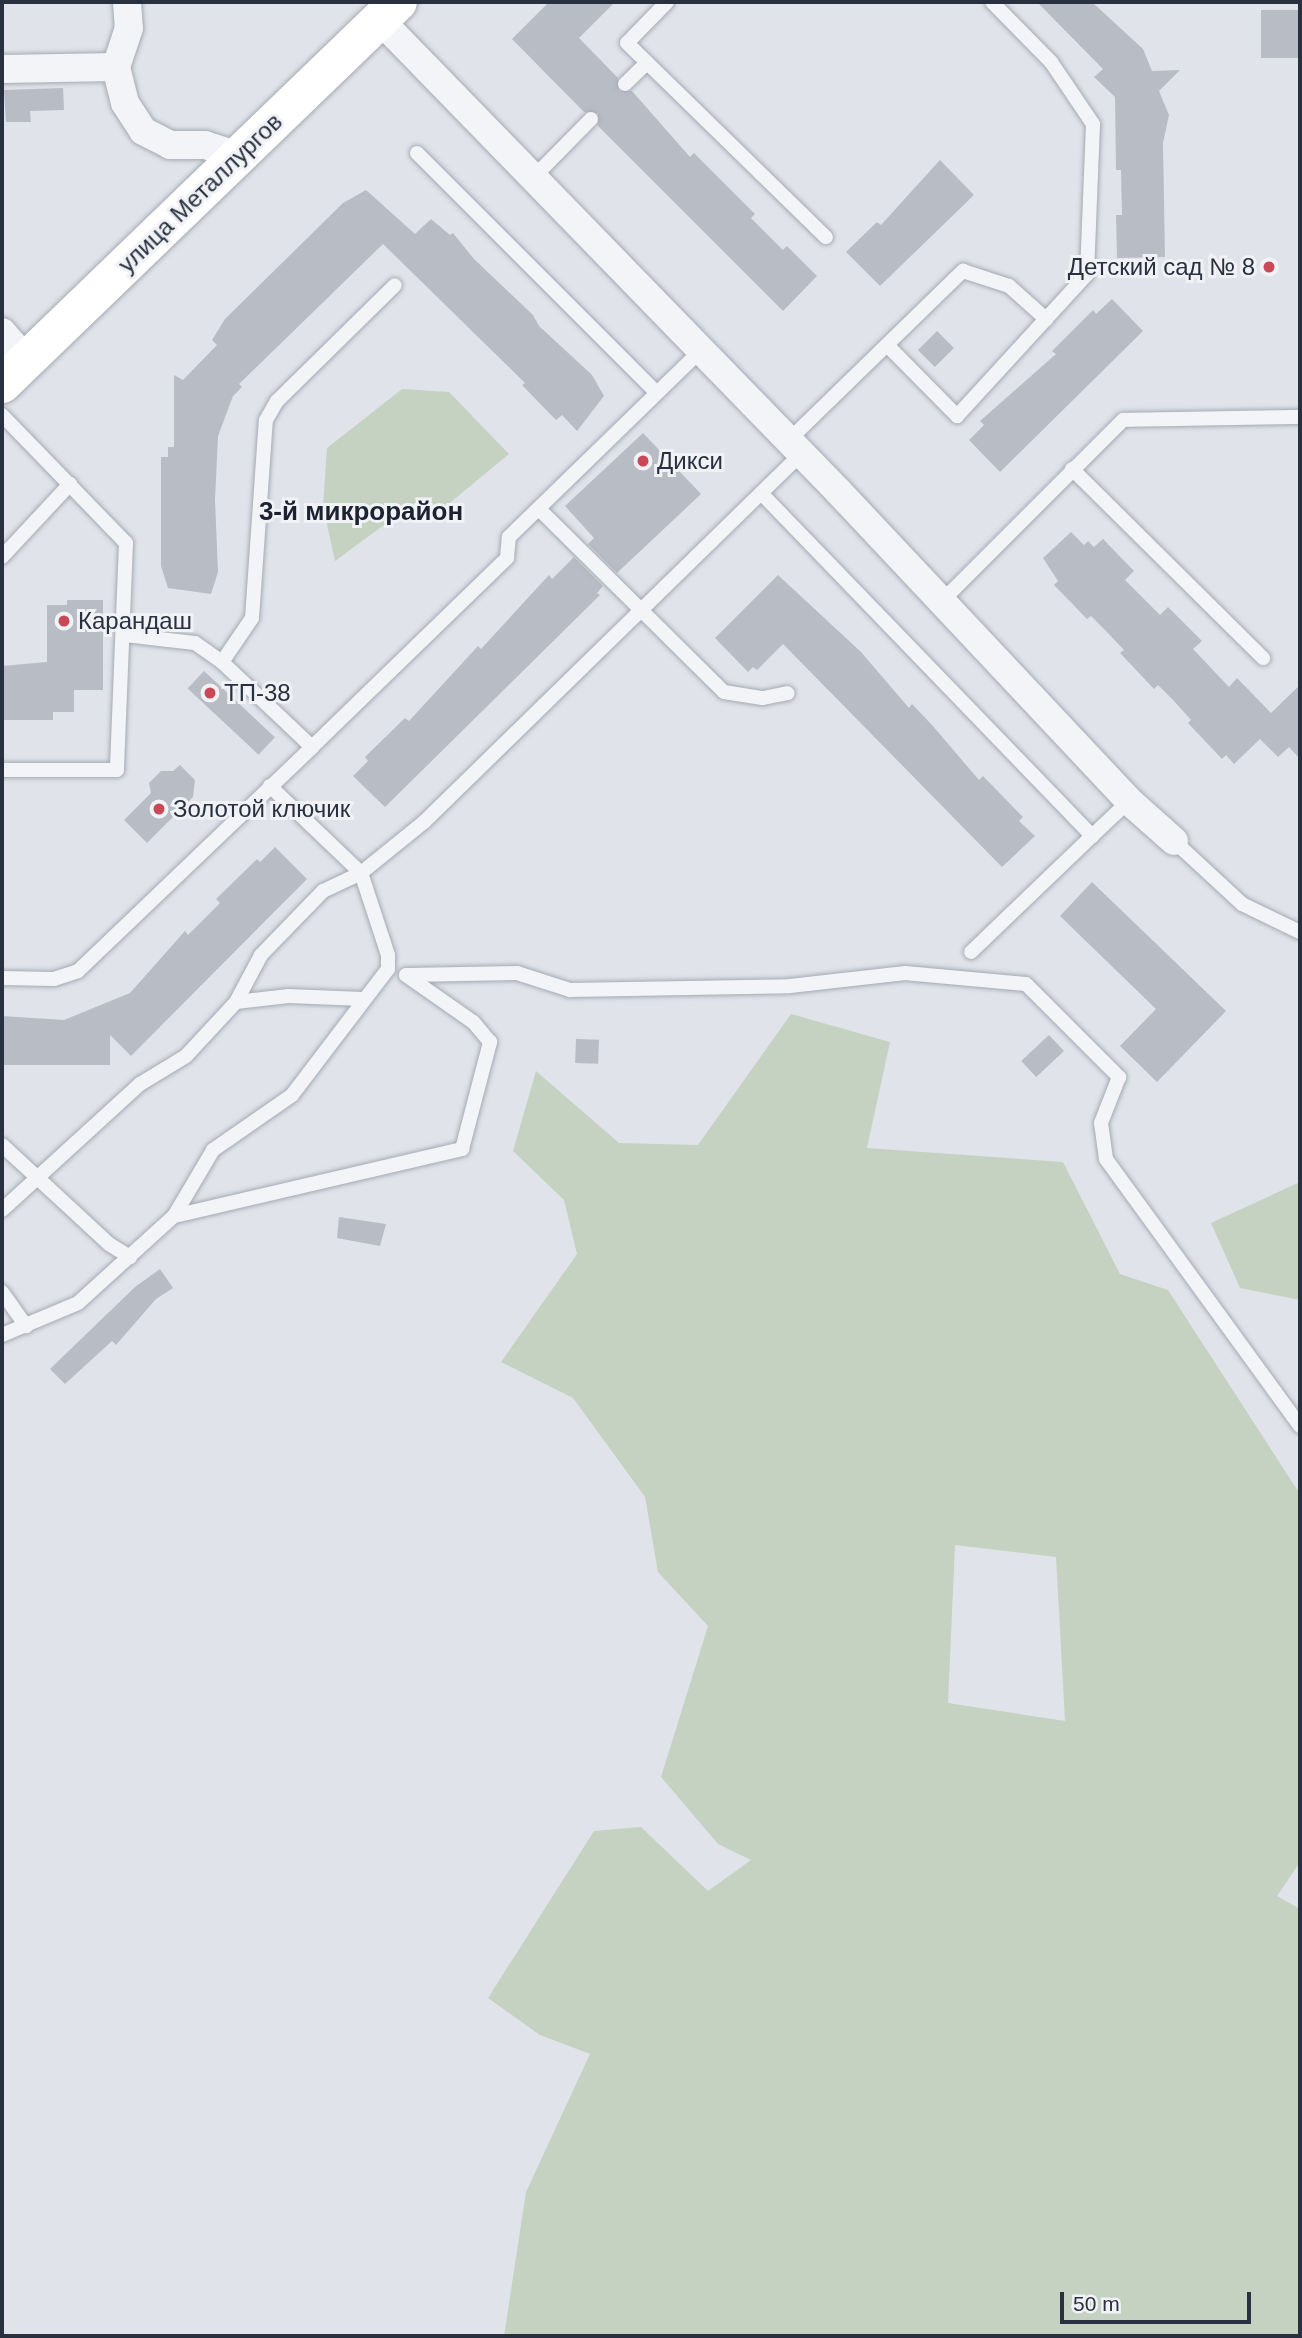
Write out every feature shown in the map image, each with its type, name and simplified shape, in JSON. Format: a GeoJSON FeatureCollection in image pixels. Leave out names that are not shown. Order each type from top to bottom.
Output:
{"type":"FeatureCollection","features":[{"type":"Feature","properties":{"kind":"street"},"geometry":{"type":"LineString","coordinates":[[127,2],[129,28],[116,67],[125,103],[142,131],[170,145],[205,145],[239,156]]}},
{"type":"Feature","properties":{"kind":"street"},"geometry":{"type":"LineString","coordinates":[[389,11],[532,178],[795,446],[1129,801],[1174,841]]}},
{"type":"Feature","properties":{"kind":"street","name":"улица Металлургов"},"geometry":{"type":"LineString","coordinates":[[14,372],[389,11]]}},
{"type":"Feature","properties":{"kind":"street"},"geometry":{"type":"LineString","coordinates":[[2,69],[116,67]]}},
{"type":"Feature","properties":{"kind":"street"},"geometry":{"type":"LineString","coordinates":[[2,332],[14,372]]}},
{"type":"Feature","properties":{"kind":"lane"},"geometry":{"type":"LineString","coordinates":[[667,2],[627,43],[826,237]]}},
{"type":"Feature","properties":{"kind":"lane"},"geometry":{"type":"LineString","coordinates":[[887,345],[957,416],[1087,274],[1093,124],[1051,62],[992,2]]}},
{"type":"Feature","properties":{"kind":"lane"},"geometry":{"type":"LineString","coordinates":[[625,85],[647,63]]}},
{"type":"Feature","properties":{"kind":"lane"},"geometry":{"type":"LineString","coordinates":[[532,178],[591,119]]}},
{"type":"Feature","properties":{"kind":"lane"},"geometry":{"type":"LineString","coordinates":[[417,153],[657,393]]}},
{"type":"Feature","properties":{"kind":"lane"},"geometry":{"type":"LineString","coordinates":[[2,1210],[140,1084],[186,1056],[236,1002],[261,955],[323,891],[361,873],[424,821],[641,612],[761,493],[795,446],[887,345],[963,271],[1009,286],[1046,319]]}},
{"type":"Feature","properties":{"kind":"lane"},"geometry":{"type":"LineString","coordinates":[[222,662],[253,618],[263,433],[270,411],[395,285]]}},
{"type":"Feature","properties":{"kind":"lane"},"geometry":{"type":"LineString","coordinates":[[2,978],[54,979],[78,971],[507,558],[509,537],[701,350]]}},
{"type":"Feature","properties":{"kind":"lane"},"geometry":{"type":"LineString","coordinates":[[2,415],[126,544],[125,635],[117,770],[2,770]]}},
{"type":"Feature","properties":{"kind":"lane"},"geometry":{"type":"LineString","coordinates":[[942,601],[1123,420],[1300,417]]}},
{"type":"Feature","properties":{"kind":"lane"},"geometry":{"type":"LineString","coordinates":[[1073,468],[1262,658]]}},
{"type":"Feature","properties":{"kind":"lane"},"geometry":{"type":"LineString","coordinates":[[2,557],[71,484]]}},
{"type":"Feature","properties":{"kind":"lane"},"geometry":{"type":"LineString","coordinates":[[761,493],[1092,836]]}},
{"type":"Feature","properties":{"kind":"lane"},"geometry":{"type":"LineString","coordinates":[[539,509],[724,692],[764,698],[788,693]]}},
{"type":"Feature","properties":{"kind":"lane"},"geometry":{"type":"LineString","coordinates":[[125,635],[195,643],[222,662],[312,747]]}},
{"type":"Feature","properties":{"kind":"lane"},"geometry":{"type":"LineString","coordinates":[[2,1335],[78,1303],[174,1216],[213,1150],[292,1095],[362,999],[388,969],[388,955],[361,873],[270,786]]}},
{"type":"Feature","properties":{"kind":"lane"},"geometry":{"type":"LineString","coordinates":[[971,952],[1129,801]]}},
{"type":"Feature","properties":{"kind":"lane"},"geometry":{"type":"LineString","coordinates":[[1174,841],[1242,904],[1300,932]]}},
{"type":"Feature","properties":{"kind":"lane"},"geometry":{"type":"LineString","coordinates":[[174,1216],[462,1149],[490,1042],[473,1022],[407,975],[388,969]]}},
{"type":"Feature","properties":{"kind":"lane"},"geometry":{"type":"LineString","coordinates":[[407,975],[517,973],[570,990],[790,986],[905,973],[1026,984],[1119,1077],[1101,1123],[1106,1159],[1300,1426]]}},
{"type":"Feature","properties":{"kind":"lane"},"geometry":{"type":"LineString","coordinates":[[236,1002],[289,996],[362,999]]}},
{"type":"Feature","properties":{"kind":"lane"},"geometry":{"type":"LineString","coordinates":[[2,1145],[108,1244],[130,1257]]}},
{"type":"Feature","properties":{"kind":"lane"},"geometry":{"type":"LineString","coordinates":[[2,1292],[26,1326]]}},
{"type":"Feature","properties":{"kind":"green space"},"geometry":{"type":"Polygon","coordinates":[[[402,389],[449,392],[509,454],[434,516],[407,508],[335,561],[323,506],[327,448],[402,389]]]}},
{"type":"Feature","properties":{"kind":"green space"},"geometry":{"type":"Polygon","coordinates":[[[791,1014],[890,1042],[867,1148],[1063,1162],[1120,1274],[1168,1290],[1300,1494],[1300,1862],[1277,1896],[1300,1909],[1300,2336],[504,2336],[526,2192],[590,2054],[540,2035],[488,1998],[594,1831],[641,1827],[708,1891],[751,1860],[718,1844],[661,1777],[708,1626],[658,1572],[645,1497],[573,1398],[501,1362],[577,1254],[564,1200],[513,1151],[536,1071],[619,1143],[698,1145],[791,1014]],[[955,1545],[948,1703],[1065,1721],[1056,1557],[955,1545]]]}},
{"type":"Feature","properties":{"kind":"green space"},"geometry":{"type":"Polygon","coordinates":[[[1300,1182],[1300,1300],[1240,1288],[1211,1223],[1300,1182]]]}},
{"type":"Feature","properties":{"kind":"building"},"geometry":{"type":"Polygon","coordinates":[[[549,2],[615,2],[579,38],[618,78],[619,91],[632,91],[690,157],[694,153],[755,214],[751,218],[783,250],[787,246],[817,276],[783,311],[598,126],[598,113],[584,112],[512,39],[549,2]]]}},
{"type":"Feature","properties":{"kind":"building"},"geometry":{"type":"Polygon","coordinates":[[[1037,2],[1092,2],[1143,49],[1152,71],[1180,70],[1159,91],[1169,115],[1163,143],[1165,257],[1117,258],[1116,215],[1122,215],[1121,170],[1116,170],[1115,97],[1094,77],[1103,69],[1037,2]]]}},
{"type":"Feature","properties":{"kind":"building"},"geometry":{"type":"Polygon","coordinates":[[[1261,10],[1300,10],[1300,58],[1261,58],[1261,10]]]}},
{"type":"Feature","properties":{"kind":"building"},"geometry":{"type":"Polygon","coordinates":[[[63,88],[64,110],[30,111],[31,122],[6,122],[4,90],[63,88]]]}},
{"type":"Feature","properties":{"kind":"building"},"geometry":{"type":"Polygon","coordinates":[[[940,160],[974,195],[880,286],[846,252],[877,222],[881,225],[940,160]]]}},
{"type":"Feature","properties":{"kind":"building"},"geometry":{"type":"Polygon","coordinates":[[[366,190],[415,234],[431,219],[450,235],[453,233],[474,259],[533,315],[539,326],[592,375],[604,396],[577,431],[562,415],[556,420],[522,385],[525,383],[383,244],[239,384],[242,387],[233,396],[218,436],[215,500],[218,572],[211,594],[168,588],[161,566],[161,457],[168,457],[168,447],[174,447],[174,375],[183,380],[217,345],[212,340],[225,319],[343,203],[366,190]]]}},
{"type":"Feature","properties":{"kind":"building"},"geometry":{"type":"Polygon","coordinates":[[[1112,299],[1143,331],[1000,472],[969,440],[984,425],[980,421],[1056,354],[1052,351],[1093,310],[1096,314],[1112,299]]]}},
{"type":"Feature","properties":{"kind":"building"},"geometry":{"type":"Polygon","coordinates":[[[937,331],[954,348],[935,367],[918,350],[937,331]]]}},
{"type":"Feature","properties":{"kind":"building"},"geometry":{"type":"Polygon","coordinates":[[[643,433],[701,494],[617,573],[588,544],[594,538],[565,506],[643,433]]]}},
{"type":"Feature","properties":{"kind":"building"},"geometry":{"type":"Polygon","coordinates":[[[1071,532],[1084,545],[1088,541],[1094,547],[1103,539],[1134,571],[1125,580],[1160,615],[1168,607],[1202,641],[1193,649],[1229,687],[1237,678],[1271,713],[1300,685],[1300,759],[1289,747],[1278,757],[1260,739],[1234,764],[1226,755],[1222,759],[1188,723],[1191,720],[1174,701],[1158,685],[1154,689],[1120,653],[1124,650],[1106,631],[1091,616],[1087,619],[1054,585],[1058,581],[1043,558],[1071,532]]]}},
{"type":"Feature","properties":{"kind":"building"},"geometry":{"type":"Polygon","coordinates":[[[574,557],[603,586],[597,593],[600,595],[385,807],[353,776],[368,761],[365,757],[405,718],[409,721],[478,646],[481,649],[549,575],[552,579],[574,557]]]}},
{"type":"Feature","properties":{"kind":"building"},"geometry":{"type":"Polygon","coordinates":[[[778,575],[861,652],[909,708],[912,704],[979,780],[983,776],[1023,817],[1019,821],[1035,836],[1002,867],[783,644],[757,670],[753,667],[748,672],[715,638],[778,575]]]}},
{"type":"Feature","properties":{"kind":"building"},"geometry":{"type":"Polygon","coordinates":[[[67,600],[103,600],[103,690],[74,690],[74,712],[53,712],[53,720],[4,720],[2,666],[47,662],[47,605],[67,605],[67,600]]]}},
{"type":"Feature","properties":{"kind":"building"},"geometry":{"type":"Polygon","coordinates":[[[204,671],[275,737],[259,755],[188,689],[204,671]]]}},
{"type":"Feature","properties":{"kind":"building","name":"Золотой ключик"},"geometry":{"type":"Polygon","coordinates":[[[180,765],[195,780],[193,797],[147,843],[124,820],[151,793],[149,783],[161,771],[173,771],[180,765]]]}},
{"type":"Feature","properties":{"kind":"building"},"geometry":{"type":"Polygon","coordinates":[[[275,847],[307,879],[131,1056],[110,1035],[110,1065],[2,1065],[2,1016],[64,1020],[130,993],[185,931],[188,935],[220,903],[216,899],[257,859],[260,862],[275,847]]]}},
{"type":"Feature","properties":{"kind":"building"},"geometry":{"type":"Polygon","coordinates":[[[1092,882],[1226,1011],[1157,1082],[1120,1046],[1156,1009],[1060,916],[1092,882]]]}},
{"type":"Feature","properties":{"kind":"building"},"geometry":{"type":"Polygon","coordinates":[[[1049,1035],[1064,1051],[1036,1077],[1021,1061],[1049,1035]]]}},
{"type":"Feature","properties":{"kind":"building"},"geometry":{"type":"Polygon","coordinates":[[[576,1039],[599,1040],[598,1064],[575,1063],[576,1039]]]}},
{"type":"Feature","properties":{"kind":"building"},"geometry":{"type":"Polygon","coordinates":[[[339,1217],[386,1224],[380,1246],[337,1238],[339,1217]]]}},
{"type":"Feature","properties":{"kind":"building"},"geometry":{"type":"Polygon","coordinates":[[[160,1269],[173,1288],[156,1299],[116,1345],[112,1341],[65,1384],[50,1369],[135,1287],[160,1269]]]}},
{"type":"Feature","properties":{"kind":"place","name":"Детский сад № 8"},"geometry":{"type":"Point","coordinates":[1269,267]}},
{"type":"Feature","properties":{"kind":"place","name":"Дикси"},"geometry":{"type":"Point","coordinates":[643,461]}},
{"type":"Feature","properties":{"kind":"place","name":"Карандаш"},"geometry":{"type":"Point","coordinates":[64,621]}},
{"type":"Feature","properties":{"kind":"place","name":"ТП-38"},"geometry":{"type":"Point","coordinates":[210,693]}},
{"type":"Feature","properties":{"kind":"place","name":"Золотой ключик"},"geometry":{"type":"Point","coordinates":[159,809]}},
{"type":"Feature","properties":{"kind":"district","name":"3-й микрорайон"},"geometry":{"type":"Point","coordinates":[361,512]}}]}
